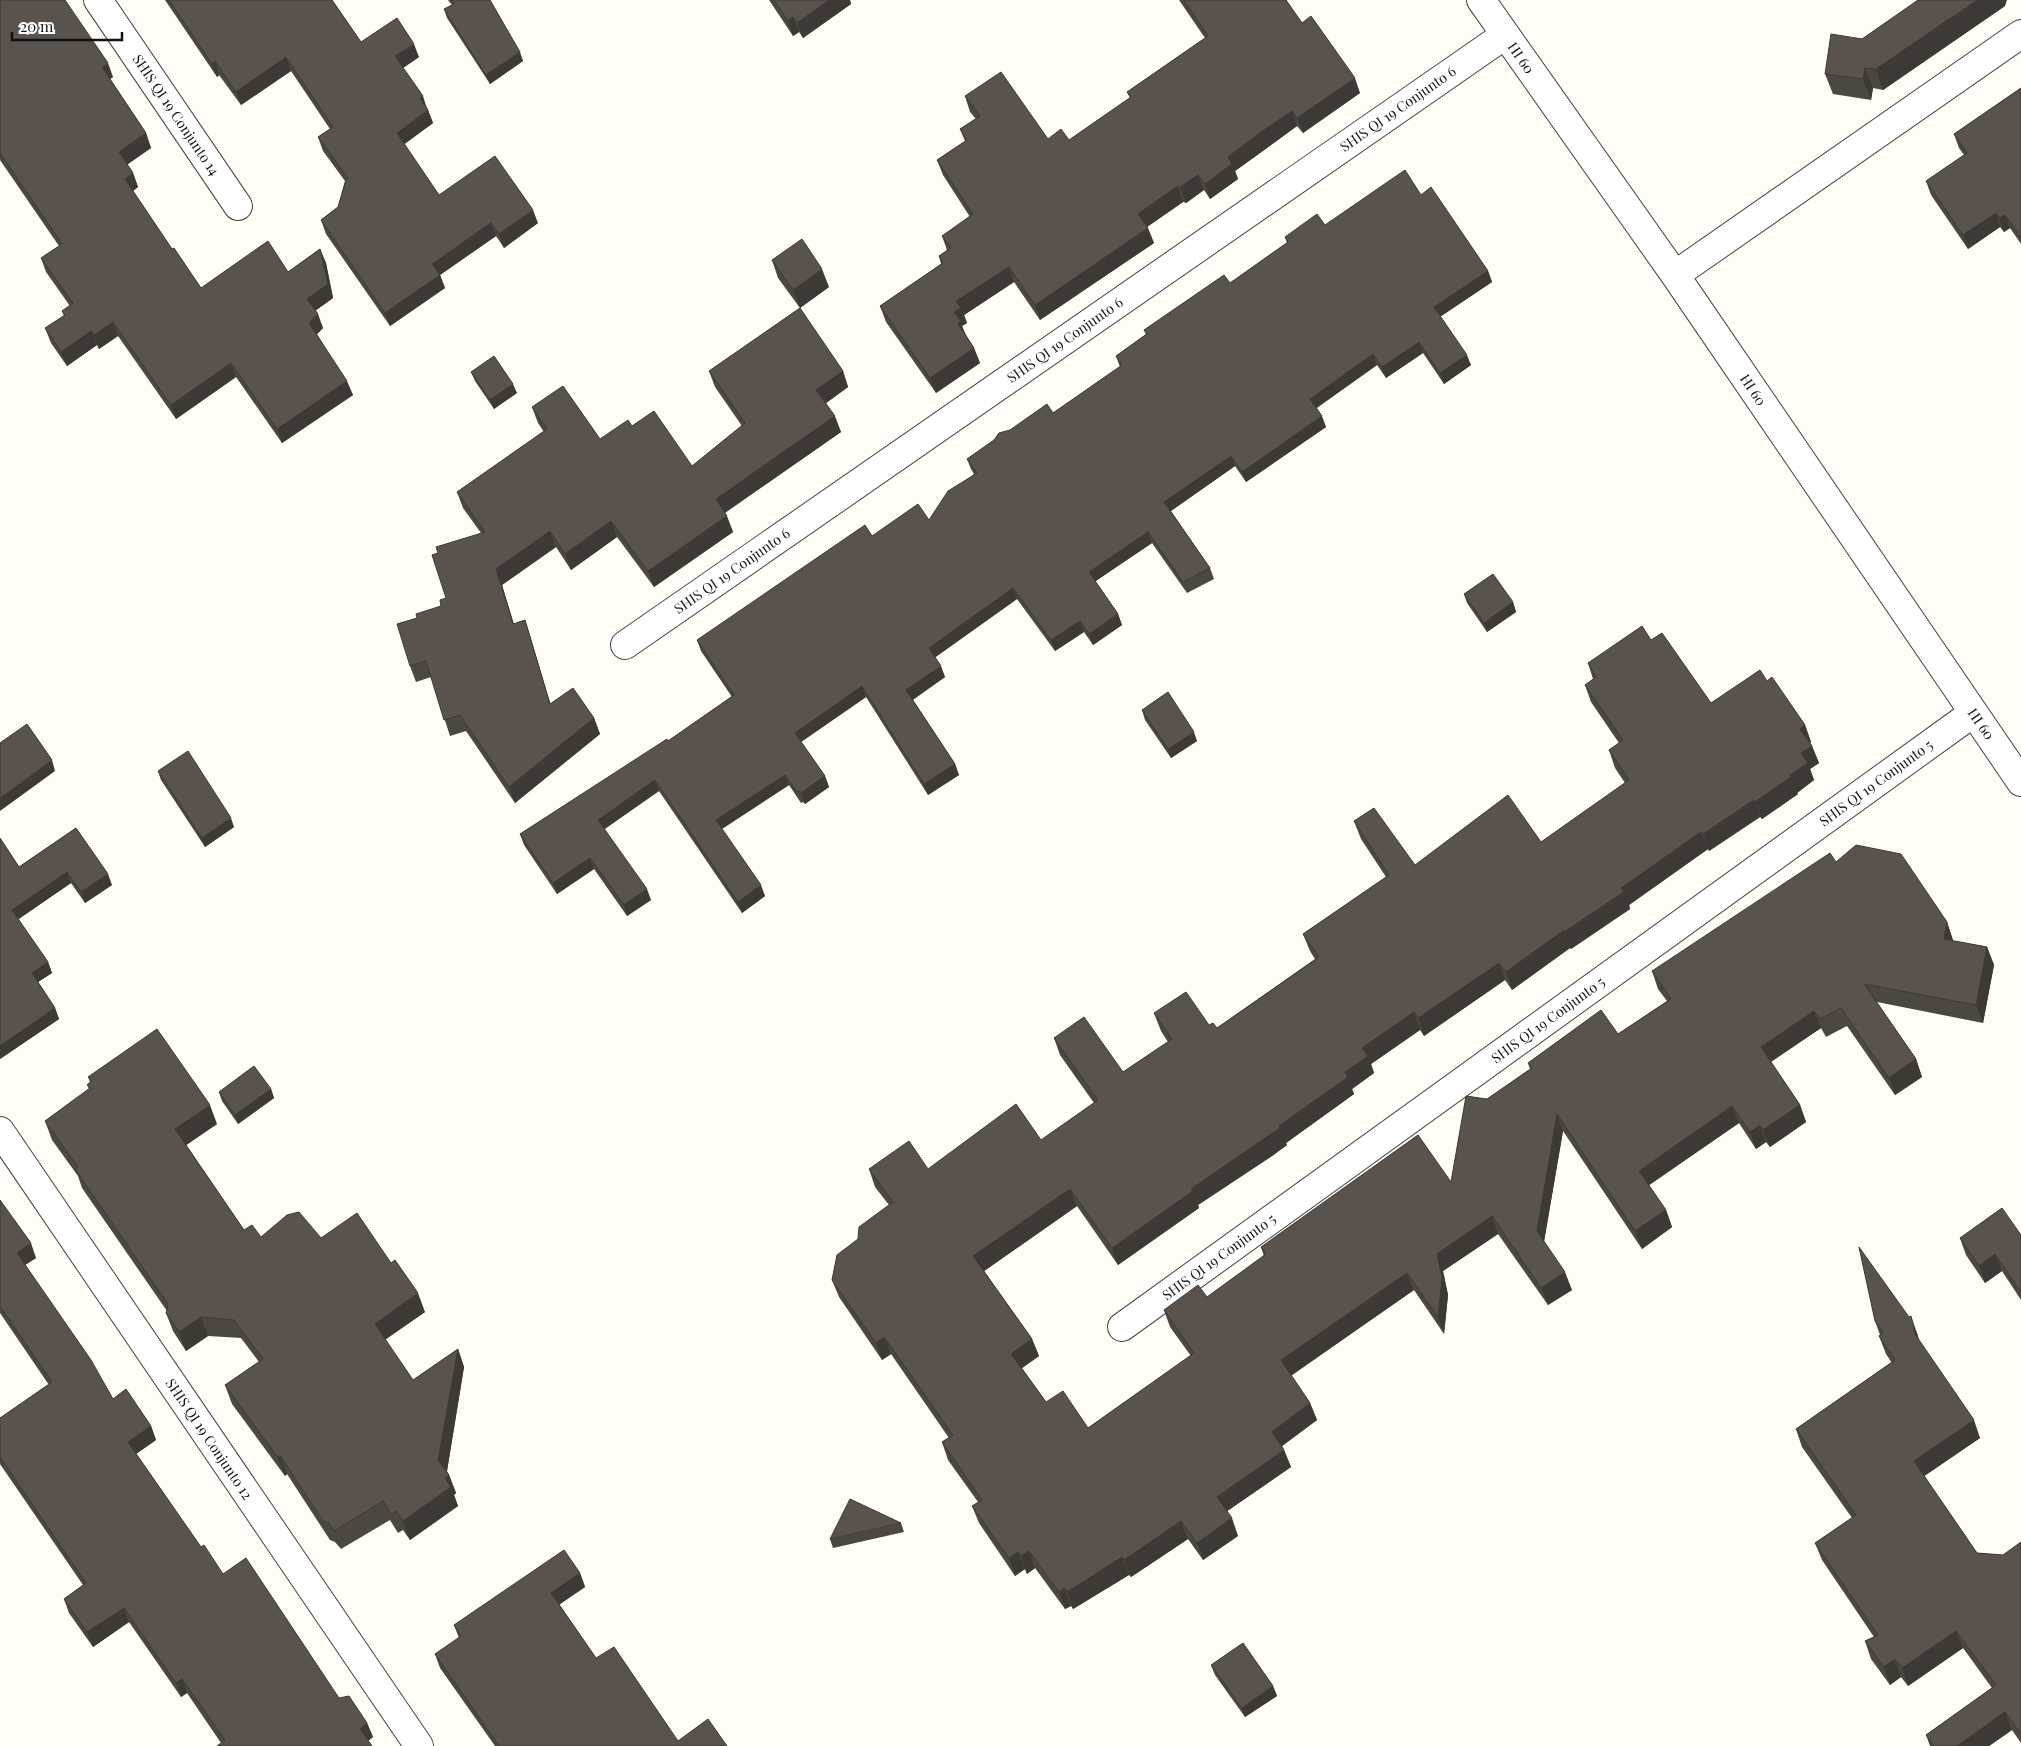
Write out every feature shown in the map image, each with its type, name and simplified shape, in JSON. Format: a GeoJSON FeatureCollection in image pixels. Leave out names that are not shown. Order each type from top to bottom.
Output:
{"type":"FeatureCollection","features":[{"type":"Feature","properties":{"kind":"street","name":"SHIS QI 19 Conjunto 14"},"geometry":{"type":"LineString","coordinates":[[98,0],[238,206]]}},
{"type":"Feature","properties":{"kind":"street","name":"HI 60"},"geometry":{"type":"LineString","coordinates":[[1481,0],[1675,275],[2021,782]]}},
{"type":"Feature","properties":{"kind":"street"},"geometry":{"type":"LineString","coordinates":[[1675,275],[2021,34]]}},
{"type":"Feature","properties":{"kind":"street","name":"SHIS QI 19 Conjunto 6"},"geometry":{"type":"LineString","coordinates":[[625,645],[1505,35]]}},
{"type":"Feature","properties":{"kind":"street","name":"SHIS QI 19 Conjunto 5"},"geometry":{"type":"LineString","coordinates":[[1122,1327],[1973,713]]}},
{"type":"Feature","properties":{"kind":"street","name":"SHIS QI 19 Conjunto 12"},"geometry":{"type":"LineString","coordinates":[[0,1131],[419,1746]]}},
{"type":"Feature","properties":{"kind":"building"},"geometry":{"type":"Polygon","coordinates":[[[0,0],[65,0],[108,63],[102,67],[146,133],[119,152],[133,173],[125,179],[201,288],[268,241],[288,272],[320,249],[328,284],[307,299],[318,314],[309,323],[347,381],[277,429],[231,363],[171,405],[113,322],[94,335],[91,331],[61,352],[45,328],[65,315],[62,311],[73,303],[41,258],[62,244],[0,153],[0,0]]]}},
{"type":"Feature","properties":{"kind":"building"},"geometry":{"type":"Polygon","coordinates":[[[169,0],[332,0],[361,42],[397,18],[414,44],[395,56],[423,96],[420,98],[428,110],[397,133],[439,195],[495,156],[533,210],[499,234],[491,223],[432,264],[440,275],[385,313],[321,220],[338,207],[348,178],[318,137],[333,127],[286,57],[236,92],[215,61],[212,64],[169,0]]]}},
{"type":"Feature","properties":{"kind":"building"},"geometry":{"type":"Polygon","coordinates":[[[451,0],[490,0],[520,52],[486,75],[444,9],[454,4],[451,0]]]}},
{"type":"Feature","properties":{"kind":"building"},"geometry":{"type":"Polygon","coordinates":[[[774,0],[829,0],[797,23],[793,17],[788,21],[774,0]]]}},
{"type":"Feature","properties":{"kind":"building"},"geometry":{"type":"Polygon","coordinates":[[[1184,0],[1286,0],[1302,23],[1311,16],[1355,78],[1297,118],[1292,111],[1261,132],[1228,157],[1232,164],[1205,184],[1198,175],[1180,187],[1178,186],[1138,214],[1148,228],[1035,305],[1009,267],[956,301],[961,308],[954,312],[961,321],[958,324],[974,348],[930,378],[880,306],[943,263],[939,256],[951,248],[942,236],[973,214],[937,160],[967,140],[960,129],[980,116],[965,96],[1001,72],[1048,139],[1061,129],[1069,140],[1131,97],[1127,92],[1208,36],[1184,0]]]}},
{"type":"Feature","properties":{"kind":"building"},"geometry":{"type":"Polygon","coordinates":[[[1918,0],[1977,0],[1876,69],[1865,68],[1863,79],[1825,74],[1831,34],[1862,39],[1918,0]]]}},
{"type":"Feature","properties":{"kind":"building"},"geometry":{"type":"Polygon","coordinates":[[[2021,88],[2021,238],[2005,215],[1999,218],[1996,213],[1963,235],[1926,181],[1967,153],[1954,134],[2021,88]]]}},
{"type":"Feature","properties":{"kind":"building"},"geometry":{"type":"Polygon","coordinates":[[[1405,170],[1421,195],[1431,187],[1488,271],[1434,307],[1467,355],[1440,373],[1419,342],[1382,367],[1373,354],[1310,399],[1322,416],[1242,472],[1231,456],[1164,502],[1210,568],[1183,582],[1148,532],[1089,572],[1118,614],[1089,634],[1080,621],[1051,640],[1013,588],[929,648],[941,666],[906,690],[955,764],[924,784],[862,686],[795,733],[825,776],[801,793],[800,791],[797,792],[785,775],[716,820],[761,885],[738,902],[655,780],[598,820],[647,889],[624,905],[590,858],[553,883],[520,834],[667,739],[668,741],[734,695],[697,640],[865,525],[872,536],[918,504],[929,520],[948,491],[977,473],[967,459],[994,440],[999,433],[1010,430],[1047,404],[1053,413],[1122,365],[1116,356],[1147,334],[1144,330],[1224,275],[1230,283],[1288,242],[1285,237],[1317,214],[1325,225],[1405,170]]]}},
{"type":"Feature","properties":{"kind":"building"},"geometry":{"type":"Polygon","coordinates":[[[802,239],[822,269],[793,290],[772,260],[802,239]]]}},
{"type":"Feature","properties":{"kind":"building"},"geometry":{"type":"Polygon","coordinates":[[[800,308],[843,371],[816,390],[835,416],[716,499],[727,516],[648,571],[611,521],[565,554],[550,531],[496,569],[513,624],[525,620],[550,704],[573,688],[594,718],[509,787],[460,715],[444,720],[426,661],[410,666],[397,624],[417,618],[416,614],[441,606],[440,600],[446,598],[432,555],[438,553],[436,547],[485,532],[457,492],[547,429],[532,407],[563,386],[600,439],[628,420],[632,426],[654,411],[692,466],[745,423],[709,371],[800,308]]]}},
{"type":"Feature","properties":{"kind":"building"},"geometry":{"type":"Polygon","coordinates":[[[494,356],[513,384],[490,400],[471,372],[494,356]]]}},
{"type":"Feature","properties":{"kind":"building"},"geometry":{"type":"Polygon","coordinates":[[[1493,574],[1513,602],[1484,623],[1464,594],[1493,574]]]}},
{"type":"Feature","properties":{"kind":"building"},"geometry":{"type":"Polygon","coordinates":[[[1642,626],[1651,640],[1662,633],[1711,703],[1760,670],[1767,681],[1772,677],[1805,725],[1800,729],[1812,746],[1801,753],[1808,763],[1755,802],[1754,800],[1703,834],[1701,832],[1621,888],[1624,892],[1564,932],[1564,930],[1506,972],[1499,963],[1418,1018],[1414,1012],[1362,1048],[1368,1056],[1345,1072],[1348,1077],[1112,1248],[1070,1189],[973,1256],[1032,1339],[1011,1354],[1046,1402],[1063,1391],[1088,1428],[1194,1353],[1164,1310],[1198,1285],[1207,1297],[1266,1254],[1261,1247],[1418,1135],[1451,1182],[1466,1096],[1487,1099],[1532,1068],[1528,1063],[1601,1010],[1618,1034],[1671,999],[1652,971],[1830,853],[1836,862],[1856,845],[1901,854],[1947,922],[1944,939],[1987,947],[1976,1005],[1864,984],[1916,1059],[1889,1078],[1841,1008],[1820,1019],[1814,1011],[1761,1047],[1800,1105],[1763,1130],[1760,1125],[1750,1132],[1732,1106],[1639,1171],[1666,1210],[1635,1231],[1557,1114],[1537,1231],[1565,1272],[1541,1288],[1492,1216],[1437,1254],[1442,1278],[1438,1317],[1407,1273],[1281,1360],[1310,1403],[1272,1432],[1284,1450],[1217,1497],[1232,1518],[1197,1543],[1181,1521],[1124,1560],[1122,1557],[1067,1592],[1064,1588],[1059,1592],[1029,1551],[1021,1556],[1018,1552],[1009,1558],[972,1506],[982,1500],[942,1442],[953,1435],[884,1337],[876,1343],[832,1280],[837,1255],[858,1239],[859,1227],[893,1202],[869,1169],[909,1141],[928,1169],[1016,1104],[1041,1140],[1098,1100],[1054,1038],[1084,1017],[1123,1072],[1172,1039],[1154,1013],[1186,992],[1209,1025],[1213,1023],[1217,1028],[1319,957],[1303,934],[1389,875],[1354,821],[1374,808],[1415,865],[1508,795],[1541,842],[1629,780],[1609,750],[1623,740],[1585,685],[1596,677],[1588,663],[1642,626]]]}},
{"type":"Feature","properties":{"kind":"building"},"geometry":{"type":"Polygon","coordinates":[[[1168,692],[1194,732],[1168,749],[1142,710],[1168,692]]]}},
{"type":"Feature","properties":{"kind":"building"},"geometry":{"type":"Polygon","coordinates":[[[27,724],[52,760],[0,798],[0,743],[27,724]]]}},
{"type":"Feature","properties":{"kind":"building"},"geometry":{"type":"Polygon","coordinates":[[[188,751],[231,818],[202,838],[158,771],[188,751]]]}},
{"type":"Feature","properties":{"kind":"building"},"geometry":{"type":"Polygon","coordinates":[[[76,828],[108,874],[81,892],[67,872],[12,910],[48,962],[32,973],[55,1008],[0,1046],[0,838],[19,867],[76,828]]]}},
{"type":"Feature","properties":{"kind":"building"},"geometry":{"type":"Polygon","coordinates":[[[157,1029],[210,1105],[175,1129],[244,1230],[252,1225],[261,1237],[287,1215],[299,1212],[321,1238],[357,1213],[391,1263],[395,1260],[418,1293],[375,1324],[413,1380],[458,1349],[438,1460],[449,1475],[445,1478],[451,1487],[403,1521],[396,1511],[391,1514],[383,1501],[334,1531],[329,1523],[323,1521],[280,1455],[278,1458],[225,1385],[263,1359],[234,1320],[201,1317],[179,1332],[166,1313],[168,1304],[75,1169],[78,1167],[45,1121],[90,1088],[87,1085],[92,1081],[88,1077],[157,1029]]]}},
{"type":"Feature","properties":{"kind":"building"},"geometry":{"type":"Polygon","coordinates":[[[254,1066],[271,1089],[235,1115],[219,1092],[254,1066]]]}},
{"type":"Feature","properties":{"kind":"building"},"geometry":{"type":"Polygon","coordinates":[[[0,1200],[31,1243],[17,1253],[91,1360],[113,1399],[126,1389],[151,1426],[128,1442],[201,1547],[204,1545],[223,1574],[246,1558],[339,1698],[349,1696],[367,1723],[360,1729],[372,1746],[217,1746],[225,1740],[182,1679],[176,1683],[124,1608],[87,1632],[64,1599],[86,1583],[0,1457],[0,1418],[52,1382],[0,1306],[0,1200]]]}},
{"type":"Feature","properties":{"kind":"building"},"geometry":{"type":"Polygon","coordinates":[[[2002,1208],[2021,1235],[2021,1292],[1995,1254],[1979,1266],[1960,1238],[2002,1208]]]}},
{"type":"Feature","properties":{"kind":"building"},"geometry":{"type":"Polygon","coordinates":[[[1859,1247],[1909,1317],[1911,1316],[1915,1334],[1974,1420],[1914,1461],[1977,1553],[2003,1555],[2021,1542],[2021,1734],[2005,1712],[1957,1746],[1934,1746],[1926,1735],[1996,1685],[1956,1631],[1902,1668],[1895,1659],[1884,1667],[1865,1641],[1878,1635],[1815,1543],[1856,1515],[1796,1429],[1895,1360],[1879,1336],[1883,1333],[1875,1321],[1859,1247]]]}},
{"type":"Feature","properties":{"kind":"building"},"geometry":{"type":"Polygon","coordinates":[[[850,1499],[901,1523],[830,1539],[850,1499]]]}},
{"type":"Feature","properties":{"kind":"building"},"geometry":{"type":"Polygon","coordinates":[[[564,1550],[580,1573],[551,1593],[596,1658],[614,1647],[678,1741],[708,1719],[727,1746],[499,1746],[435,1654],[461,1636],[454,1625],[564,1550]]]}},
{"type":"Feature","properties":{"kind":"building"},"geometry":{"type":"Polygon","coordinates":[[[1243,1643],[1273,1686],[1242,1708],[1211,1665],[1243,1643]]]}}]}
